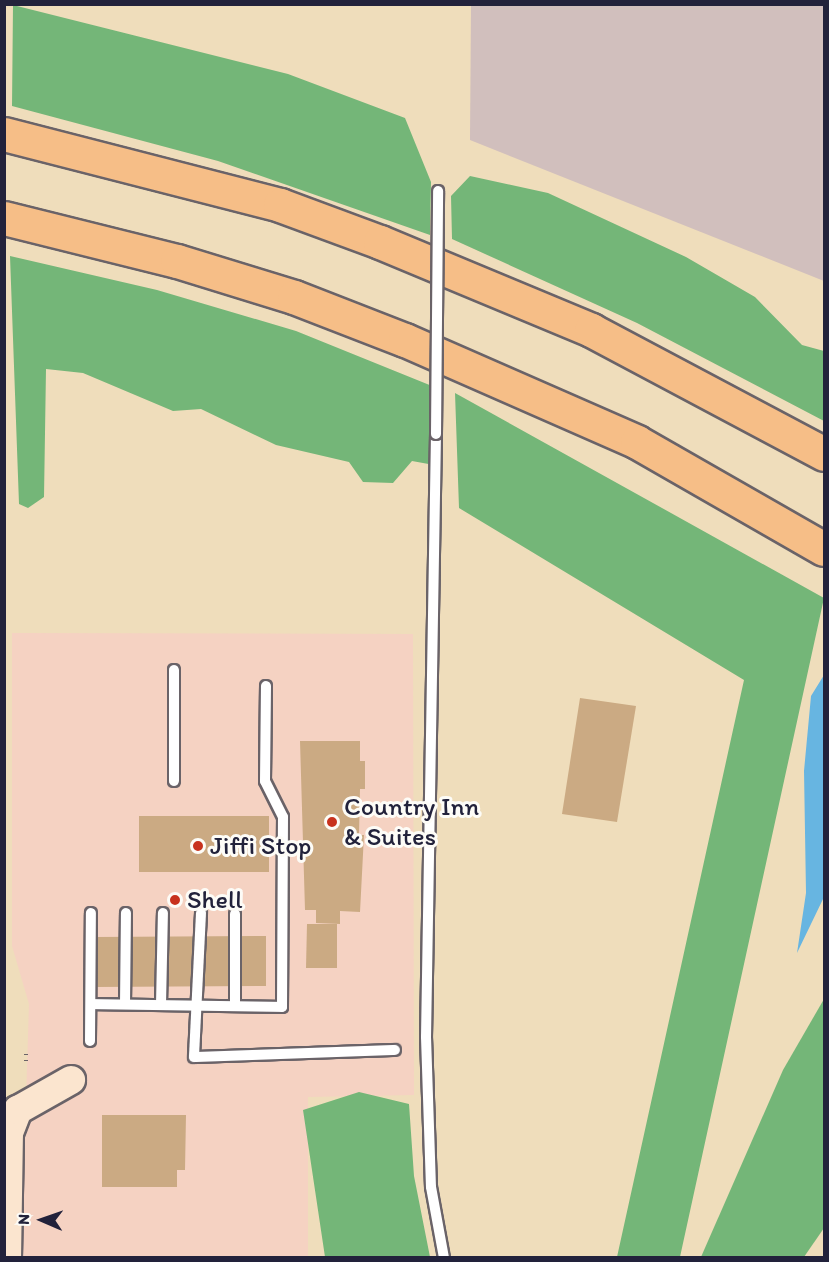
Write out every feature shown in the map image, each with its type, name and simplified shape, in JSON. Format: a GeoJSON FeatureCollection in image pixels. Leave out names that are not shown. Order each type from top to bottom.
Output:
{"type":"FeatureCollection","features":[{"type":"Feature","properties":{"kind":"highway"},"geometry":{"type":"LineString","coordinates":[[4,118],[105,140],[184,179]]}},
{"type":"Feature","properties":{"kind":"highway"},"geometry":{"type":"LineString","coordinates":[[4,134],[280,205],[591,330],[825,454]]}},
{"type":"Feature","properties":{"kind":"highway"},"geometry":{"type":"LineString","coordinates":[[4,218],[294,297],[637,442],[825,549]]}},
{"type":"Feature","properties":{"kind":"highway"},"geometry":{"type":"LineString","coordinates":[[4,237],[223,290],[294,297]]}},
{"type":"Feature","properties":{"kind":"main road"},"geometry":{"type":"LineString","coordinates":[[7,1257],[9,1133],[18,1110],[71,1080]]}},
{"type":"Feature","properties":{"kind":"lane"},"geometry":{"type":"LineString","coordinates":[[438,191],[426,1037],[431,1187],[444,1257]]}},
{"type":"Feature","properties":{"kind":"lane"},"geometry":{"type":"LineString","coordinates":[[174,670],[174,781]]}},
{"type":"Feature","properties":{"kind":"lane"},"geometry":{"type":"LineString","coordinates":[[91,1004],[282,1006],[283,818],[265,781],[266,686]]}},
{"type":"Feature","properties":{"kind":"lane"},"geometry":{"type":"LineString","coordinates":[[90,1041],[91,913]]}},
{"type":"Feature","properties":{"kind":"lane"},"geometry":{"type":"LineString","coordinates":[[125,1004],[126,913]]}},
{"type":"Feature","properties":{"kind":"lane"},"geometry":{"type":"LineString","coordinates":[[161,1005],[163,913]]}},
{"type":"Feature","properties":{"kind":"lane"},"geometry":{"type":"LineString","coordinates":[[201,913],[194,1057],[395,1050]]}},
{"type":"Feature","properties":{"kind":"lane"},"geometry":{"type":"LineString","coordinates":[[235,914],[235,1006]]}},
{"type":"Feature","properties":{"kind":"path"},"geometry":{"type":"LineString","coordinates":[[26,1054],[26,1064]]}},
{"type":"Feature","properties":{"kind":"shaded area"},"geometry":{"type":"Polygon","coordinates":[[[471,5],[824,5],[824,281],[470,140],[471,5]]]}},
{"type":"Feature","properties":{"kind":"shaded area"},"geometry":{"type":"Polygon","coordinates":[[[12,633],[413,634],[414,1095],[308,1097],[308,1257],[21,1257],[29,1004],[12,946],[12,633]]]}},
{"type":"Feature","properties":{"kind":"green space"},"geometry":{"type":"Polygon","coordinates":[[[13,5],[288,74],[405,118],[431,182],[430,235],[218,161],[12,106],[13,5]]]}},
{"type":"Feature","properties":{"kind":"green space"},"geometry":{"type":"Polygon","coordinates":[[[470,176],[548,193],[686,257],[755,297],[802,345],[824,351],[824,421],[637,323],[452,239],[451,196],[470,176]]]}},
{"type":"Feature","properties":{"kind":"green space"},"geometry":{"type":"Polygon","coordinates":[[[10,256],[157,290],[296,331],[432,386],[434,465],[412,461],[393,483],[363,482],[349,462],[276,445],[201,409],[173,411],[83,373],[46,369],[44,497],[28,508],[19,504],[10,256]]]}},
{"type":"Feature","properties":{"kind":"green space"},"geometry":{"type":"Polygon","coordinates":[[[455,393],[824,598],[680,1257],[617,1257],[744,680],[459,508],[455,393]]]}},
{"type":"Feature","properties":{"kind":"green space"},"geometry":{"type":"Polygon","coordinates":[[[824,999],[824,1228],[804,1257],[701,1257],[783,1070],[824,999]]]}},
{"type":"Feature","properties":{"kind":"green space"},"geometry":{"type":"Polygon","coordinates":[[[359,1092],[409,1104],[414,1176],[430,1257],[325,1257],[303,1110],[359,1092]]]}},
{"type":"Feature","properties":{"kind":"water"},"geometry":{"type":"Polygon","coordinates":[[[824,675],[824,897],[797,953],[806,893],[804,771],[811,696],[824,675]]]}},
{"type":"Feature","properties":{"kind":"building"},"geometry":{"type":"Polygon","coordinates":[[[580,698],[636,706],[617,822],[562,814],[580,698]]]}},
{"type":"Feature","properties":{"kind":"building"},"geometry":{"type":"Polygon","coordinates":[[[300,741],[360,741],[360,761],[365,761],[365,789],[360,789],[359,835],[364,835],[360,912],[340,911],[340,924],[316,923],[316,910],[305,910],[300,741]]]}},
{"type":"Feature","properties":{"kind":"building"},"geometry":{"type":"Polygon","coordinates":[[[139,816],[269,816],[269,872],[139,872],[139,816]]]}},
{"type":"Feature","properties":{"kind":"building"},"geometry":{"type":"Polygon","coordinates":[[[307,924],[337,924],[337,968],[306,968],[307,924]]]}},
{"type":"Feature","properties":{"kind":"building"},"geometry":{"type":"Polygon","coordinates":[[[266,936],[266,986],[95,987],[95,937],[266,936]]]}},
{"type":"Feature","properties":{"kind":"building"},"geometry":{"type":"Polygon","coordinates":[[[102,1115],[186,1115],[185,1170],[177,1170],[177,1187],[102,1187],[102,1115]]]}},
{"type":"Feature","properties":{"kind":"place","name":"Country Inn & Suites"},"geometry":{"type":"Point","coordinates":[332,822]}},
{"type":"Feature","properties":{"kind":"place","name":"Jiffi Stop"},"geometry":{"type":"Point","coordinates":[198,846]}},
{"type":"Feature","properties":{"kind":"place","name":"Shell"},"geometry":{"type":"Point","coordinates":[175,900]}}]}
